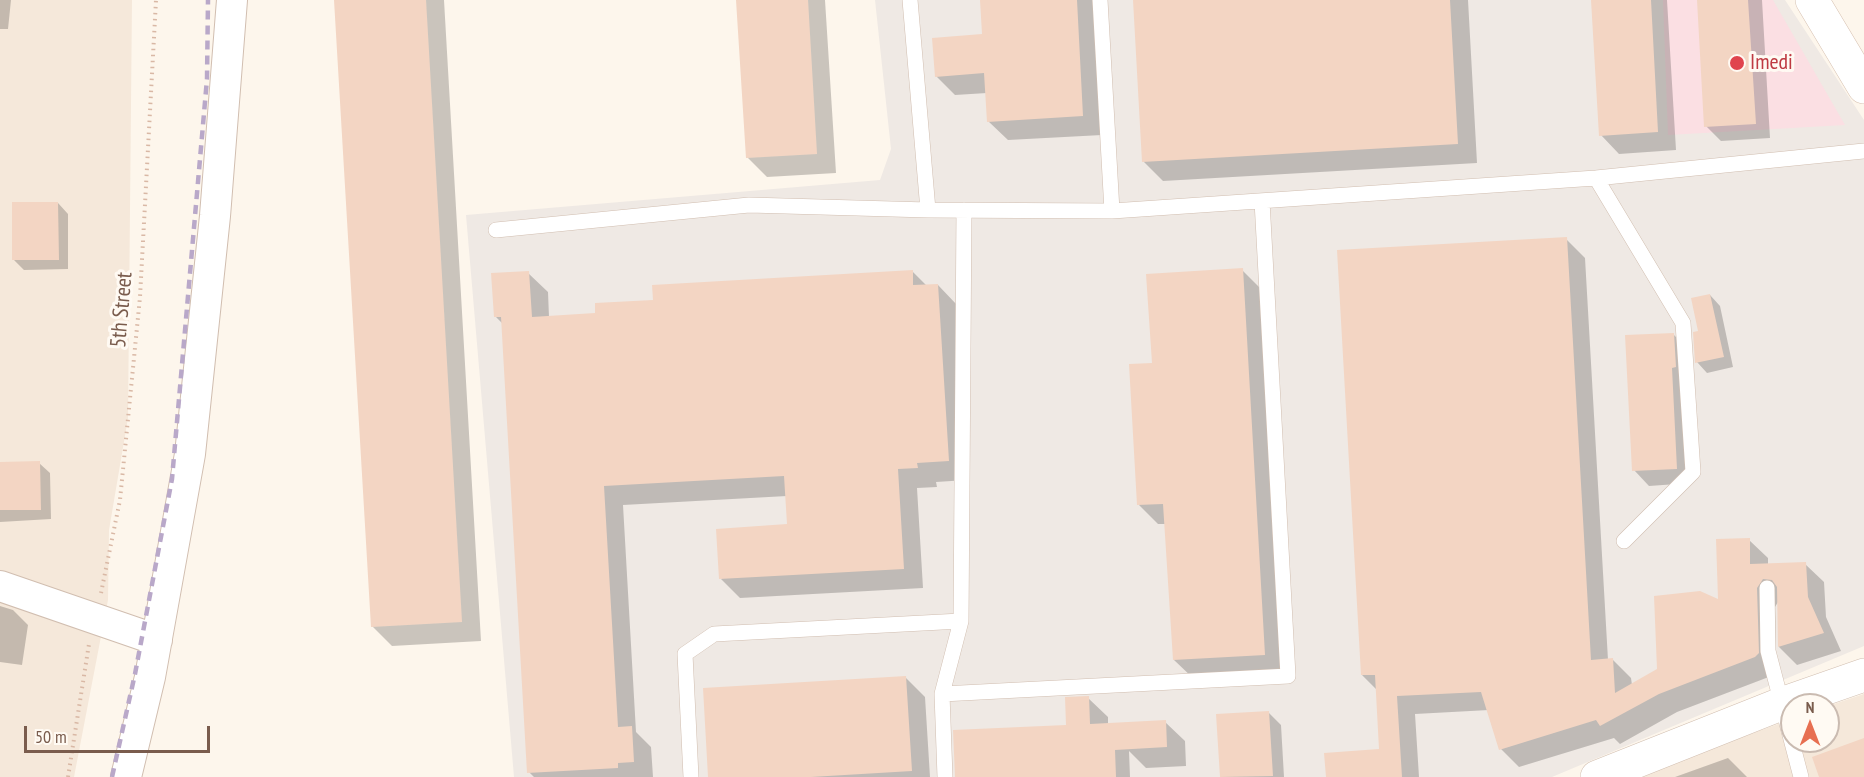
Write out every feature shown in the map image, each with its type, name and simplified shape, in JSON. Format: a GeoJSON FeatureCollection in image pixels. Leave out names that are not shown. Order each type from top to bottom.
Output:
{"type":"FeatureCollection","features":[{"type":"Feature","properties":{"kind":"street"},"geometry":{"type":"LineString","coordinates":[[126,777],[157,640],[190,454],[215,216],[232,0]]}},
{"type":"Feature","properties":{"kind":"street"},"geometry":{"type":"LineString","coordinates":[[1812,0],[1864,87]]}},
{"type":"Feature","properties":{"kind":"street"},"geometry":{"type":"LineString","coordinates":[[0,586],[157,640]]}},
{"type":"Feature","properties":{"kind":"street"},"geometry":{"type":"LineString","coordinates":[[1812,693],[1864,675]]}},
{"type":"Feature","properties":{"kind":"street"},"geometry":{"type":"LineString","coordinates":[[1598,777],[1780,704]]}},
{"type":"Feature","properties":{"kind":"lane"},"geometry":{"type":"LineString","coordinates":[[910,0],[928,210]]}},
{"type":"Feature","properties":{"kind":"lane"},"geometry":{"type":"LineString","coordinates":[[1100,0],[1112,211]]}},
{"type":"Feature","properties":{"kind":"lane"},"geometry":{"type":"LineString","coordinates":[[496,230],[749,205],[928,210],[1112,211],[1596,178],[1864,151]]}},
{"type":"Feature","properties":{"kind":"lane"},"geometry":{"type":"LineString","coordinates":[[1596,178],[1683,323],[1693,472],[1624,541]]}},
{"type":"Feature","properties":{"kind":"lane"},"geometry":{"type":"LineString","coordinates":[[942,694],[1288,676],[1262,201]]}},
{"type":"Feature","properties":{"kind":"lane"},"geometry":{"type":"LineString","coordinates":[[945,777],[942,694],[961,621],[964,210]]}},
{"type":"Feature","properties":{"kind":"lane"},"geometry":{"type":"LineString","coordinates":[[1767,588],[1767,651],[1780,700]]}},
{"type":"Feature","properties":{"kind":"lane"},"geometry":{"type":"LineString","coordinates":[[691,777],[685,654],[714,634],[961,621]]}},
{"type":"Feature","properties":{"kind":"lane"},"geometry":{"type":"LineString","coordinates":[[1794,753],[1801,777]]}},
{"type":"Feature","properties":{"kind":"path","name":"5th Street"},"geometry":{"type":"LineString","coordinates":[[68,777],[95,619],[120,500],[141,297],[156,0]]}},
{"type":"Feature","properties":{"kind":"shaded area"},"geometry":{"type":"Polygon","coordinates":[[[0,0],[132,0],[128,418],[109,530],[108,600],[74,777],[0,777],[0,0]]]}},
{"type":"Feature","properties":{"kind":"shaded area"},"geometry":{"type":"Polygon","coordinates":[[[875,0],[1785,0],[1864,120],[1864,646],[1552,777],[514,777],[466,215],[880,180],[891,149],[875,0]]]}},
{"type":"Feature","properties":{"kind":"shaded area","name":"Imedi"},"geometry":{"type":"Polygon","coordinates":[[[1663,0],[1773,0],[1845,125],[1668,135],[1663,0]]]}},
{"type":"Feature","properties":{"kind":"shaded area"},"geometry":{"type":"Polygon","coordinates":[[[1864,694],[1864,777],[1632,777],[1780,723],[1780,753],[1840,753],[1840,702],[1864,694]]]}},
{"type":"Feature","properties":{"kind":"building"},"geometry":{"type":"Polygon","coordinates":[[[334,0],[426,0],[462,622],[371,627],[334,0]]]}},
{"type":"Feature","properties":{"kind":"building"},"geometry":{"type":"Polygon","coordinates":[[[736,0],[808,0],[817,154],[746,158],[736,0]]]}},
{"type":"Feature","properties":{"kind":"building"},"geometry":{"type":"Polygon","coordinates":[[[980,0],[1077,0],[1083,116],[987,122],[984,73],[935,77],[932,38],[982,34],[980,0]]]}},
{"type":"Feature","properties":{"kind":"building"},"geometry":{"type":"Polygon","coordinates":[[[1133,0],[1450,0],[1458,144],[1142,162],[1133,0]]]}},
{"type":"Feature","properties":{"kind":"building"},"geometry":{"type":"Polygon","coordinates":[[[1591,0],[1651,0],[1658,132],[1599,136],[1591,0]]]}},
{"type":"Feature","properties":{"kind":"building"},"geometry":{"type":"Polygon","coordinates":[[[1697,0],[1748,0],[1756,124],[1704,127],[1697,0]]]}},
{"type":"Feature","properties":{"kind":"building"},"geometry":{"type":"Polygon","coordinates":[[[12,202],[58,202],[59,260],[12,260],[12,202]]]}},
{"type":"Feature","properties":{"kind":"building"},"geometry":{"type":"Polygon","coordinates":[[[1567,237],[1591,660],[1613,658],[1615,693],[1657,669],[1654,596],[1700,591],[1718,599],[1716,539],[1750,538],[1750,564],[1806,562],[1808,597],[1824,633],[1778,647],[1777,587],[1772,580],[1763,579],[1757,588],[1759,653],[1755,657],[1659,694],[1600,726],[1596,720],[1499,750],[1481,692],[1397,696],[1402,777],[1326,777],[1324,753],[1379,749],[1375,675],[1361,675],[1337,250],[1567,237]]]}},
{"type":"Feature","properties":{"kind":"building"},"geometry":{"type":"Polygon","coordinates":[[[1243,268],[1265,655],[1173,660],[1163,504],[1137,505],[1129,364],[1152,363],[1146,274],[1243,268]]]}},
{"type":"Feature","properties":{"kind":"building"},"geometry":{"type":"Polygon","coordinates":[[[913,270],[913,285],[938,284],[949,461],[917,463],[918,468],[898,469],[904,569],[719,579],[716,529],[787,524],[784,476],[604,486],[618,727],[632,726],[634,762],[618,763],[618,768],[527,773],[501,317],[494,317],[491,273],[529,271],[532,317],[595,313],[595,303],[653,300],[652,285],[913,270]]]}},
{"type":"Feature","properties":{"kind":"building"},"geometry":{"type":"Polygon","coordinates":[[[1710,294],[1724,357],[1695,363],[1693,332],[1698,331],[1691,298],[1710,294]]]}},
{"type":"Feature","properties":{"kind":"building"},"geometry":{"type":"Polygon","coordinates":[[[1674,333],[1676,367],[1672,368],[1677,469],[1632,471],[1625,335],[1674,333]]]}},
{"type":"Feature","properties":{"kind":"building"},"geometry":{"type":"Polygon","coordinates":[[[40,461],[41,510],[0,510],[0,462],[40,461]]]}},
{"type":"Feature","properties":{"kind":"building"},"geometry":{"type":"Polygon","coordinates":[[[906,676],[912,771],[811,777],[708,777],[703,688],[906,676]]]}},
{"type":"Feature","properties":{"kind":"building"},"geometry":{"type":"Polygon","coordinates":[[[1089,696],[1090,724],[1166,720],[1167,747],[1115,750],[1116,777],[955,777],[953,730],[1066,725],[1065,697],[1089,696]]]}},
{"type":"Feature","properties":{"kind":"building"},"geometry":{"type":"Polygon","coordinates":[[[1269,711],[1273,776],[1220,777],[1216,714],[1269,711]]]}},
{"type":"Feature","properties":{"kind":"building"},"geometry":{"type":"Polygon","coordinates":[[[1864,738],[1864,777],[1819,777],[1812,757],[1823,753],[1840,753],[1840,747],[1864,738]]]}},
{"type":"Feature","properties":{"kind":"railway"},"geometry":{"type":"LineString","coordinates":[[112,777],[135,674],[172,479],[207,79],[208,0]]}},
{"type":"Feature","properties":{"kind":"place","name":"Imedi"},"geometry":{"type":"Point","coordinates":[1737,63]}}]}
